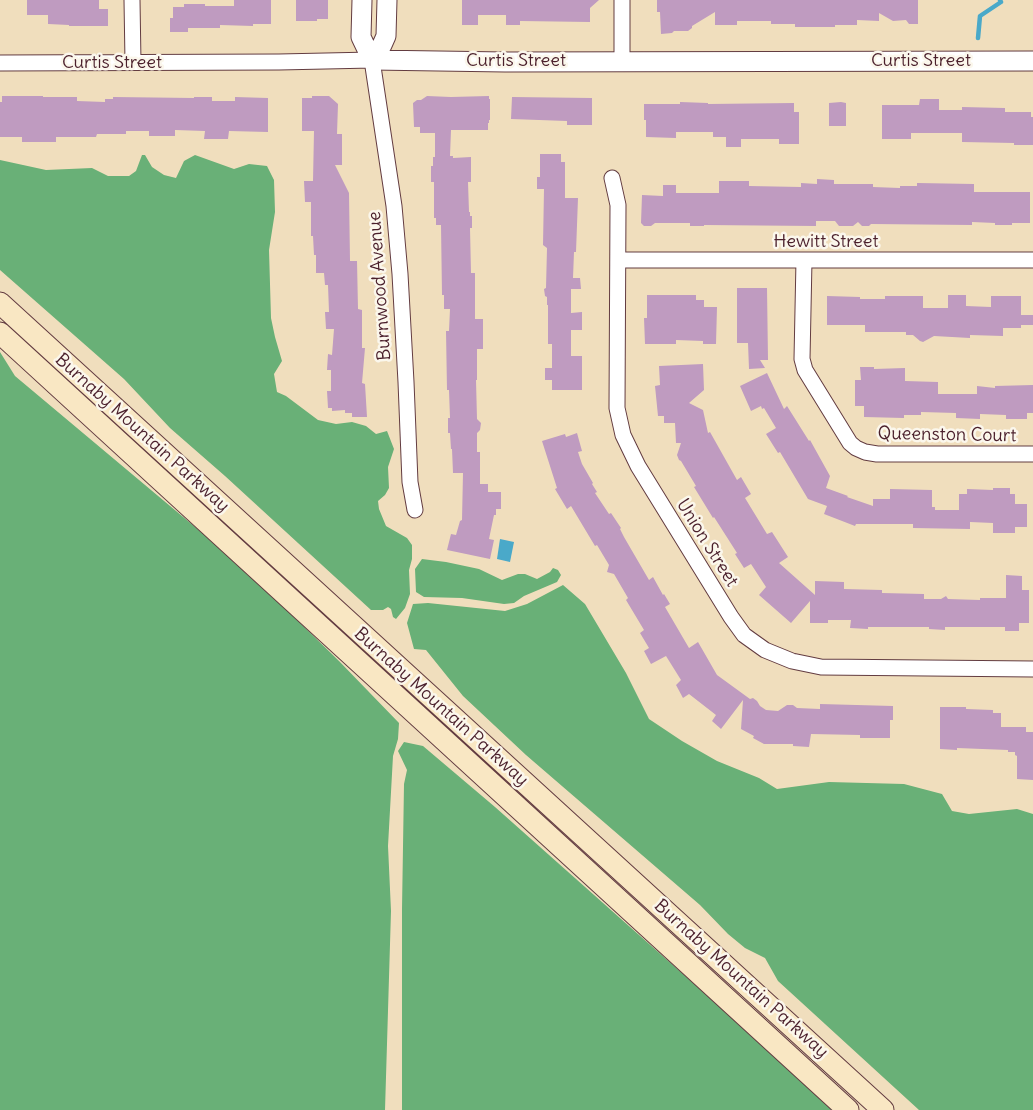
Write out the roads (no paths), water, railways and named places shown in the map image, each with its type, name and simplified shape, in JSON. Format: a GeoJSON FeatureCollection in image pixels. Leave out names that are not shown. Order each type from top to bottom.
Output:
{"type":"FeatureCollection","features":[{"type":"Feature","properties":{"kind":"main road","name":"Burnaby Mountain Parkway"},"geometry":{"type":"LineString","coordinates":[[0,303],[883,1110]]}},
{"type":"Feature","properties":{"kind":"main road","name":"Burnaby Mountain Parkway"},"geometry":{"type":"LineString","coordinates":[[0,333],[848,1110]]}},
{"type":"Feature","properties":{"kind":"street"},"geometry":{"type":"LineString","coordinates":[[132,0],[133,62]]}},
{"type":"Feature","properties":{"kind":"street"},"geometry":{"type":"LineString","coordinates":[[362,0],[361,37],[372,60]]}},
{"type":"Feature","properties":{"kind":"street"},"geometry":{"type":"LineString","coordinates":[[372,60],[386,36],[386,0]]}},
{"type":"Feature","properties":{"kind":"street"},"geometry":{"type":"LineString","coordinates":[[622,0],[622,62]]}},
{"type":"Feature","properties":{"kind":"street","name":"Curtis Street"},"geometry":{"type":"LineString","coordinates":[[0,63],[372,60],[505,62],[1033,61]]}},
{"type":"Feature","properties":{"kind":"street","name":"Burnwood Avenue"},"geometry":{"type":"LineString","coordinates":[[372,60],[394,206],[406,382],[410,482],[415,510]]}},
{"type":"Feature","properties":{"kind":"street","name":"Union Street"},"geometry":{"type":"LineString","coordinates":[[612,178],[618,205],[618,408],[624,435],[638,466],[731,617],[744,634],[765,650],[792,661],[820,667],[1033,668]]}},
{"type":"Feature","properties":{"kind":"street","name":"Hewitt Street"},"geometry":{"type":"LineString","coordinates":[[618,260],[1033,260]]}},
{"type":"Feature","properties":{"kind":"street","name":"Queenston Court"},"geometry":{"type":"LineString","coordinates":[[804,260],[802,359],[805,370],[850,443],[865,452],[878,454],[1033,454]]}},
{"type":"Feature","properties":{"kind":"water"},"geometry":{"type":"Polygon","coordinates":[[[500,539],[514,542],[510,562],[497,559],[500,539]]]}},
{"type":"Feature","properties":{"kind":"waterway"},"geometry":{"type":"LineString","coordinates":[[978,38],[980,16],[1001,2],[1000,0]]}}]}
